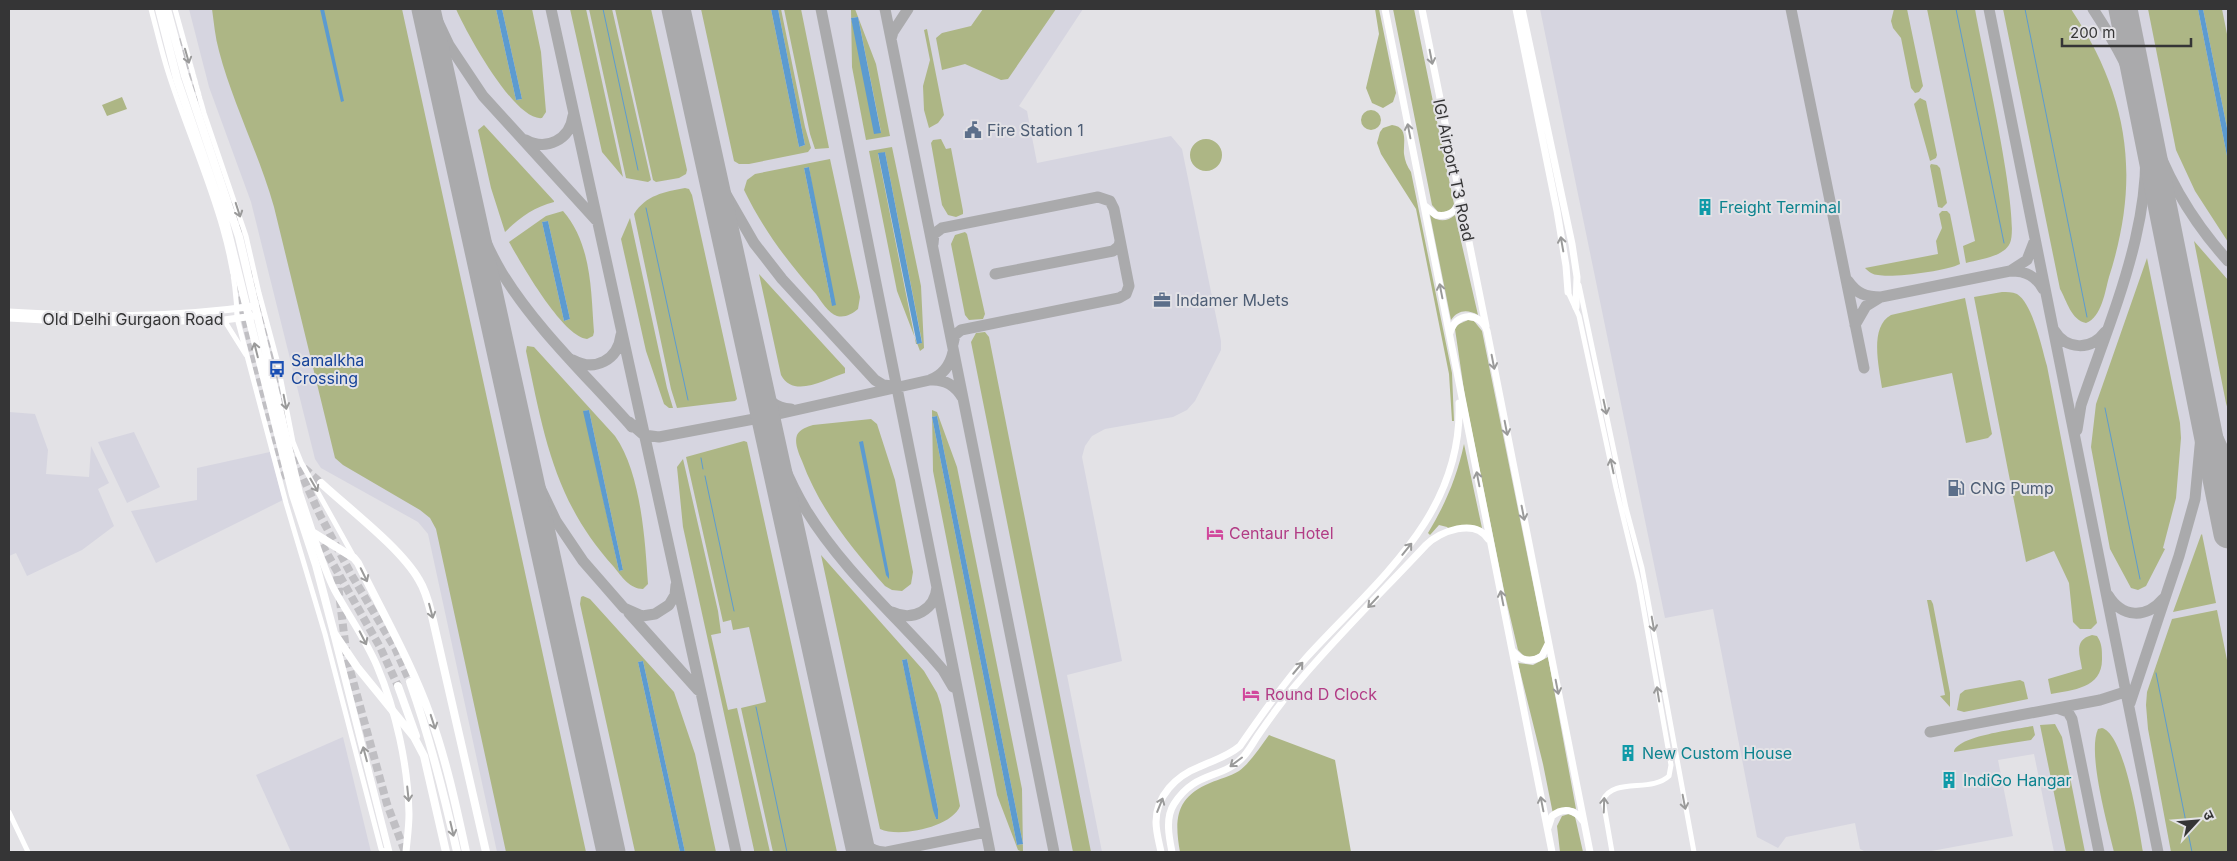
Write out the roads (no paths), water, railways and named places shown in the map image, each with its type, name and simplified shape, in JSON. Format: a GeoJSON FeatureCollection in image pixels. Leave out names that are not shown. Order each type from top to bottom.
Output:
{"type":"FeatureCollection","features":[{"type":"Feature","properties":{"kind":"highway"},"geometry":{"type":"LineString","coordinates":[[159,9],[177,80],[225,220],[293,495],[312,550],[334,633],[357,667],[414,737],[424,756]]}},
{"type":"Feature","properties":{"kind":"highway"},"geometry":{"type":"LineString","coordinates":[[167,9],[185,76],[239,237],[299,493],[312,532],[356,561],[399,641],[430,715],[442,752],[466,852]]}},
{"type":"Feature","properties":{"kind":"highway"},"geometry":{"type":"LineString","coordinates":[[321,483],[382,538],[410,567],[420,581],[432,616],[486,852]]}},
{"type":"Feature","properties":{"kind":"highway"},"geometry":{"type":"LineString","coordinates":[[410,682],[426,728],[457,852]]}},
{"type":"Feature","properties":{"kind":"highway"},"geometry":{"type":"LineString","coordinates":[[398,686],[424,756],[446,852]]}},
{"type":"Feature","properties":{"kind":"main road"},"geometry":{"type":"LineString","coordinates":[[1385,9],[1552,852]]}},
{"type":"Feature","properties":{"kind":"main road","name":"IGI Airport T3 Road"},"geometry":{"type":"LineString","coordinates":[[1422,9],[1548,639]]}},
{"type":"Feature","properties":{"kind":"main road"},"geometry":{"type":"LineString","coordinates":[[1516,9],[1557,211],[1566,266],[1568,292]]}},
{"type":"Feature","properties":{"kind":"main road"},"geometry":{"type":"LineString","coordinates":[[1522,9],[1577,277],[1576,308]]}},
{"type":"Feature","properties":{"kind":"main road"},"geometry":{"type":"LineString","coordinates":[[1423,201],[1430,212],[1442,216],[1448,215],[1458,206],[1460,194]]}},
{"type":"Feature","properties":{"kind":"main road","name":"Old Delhi Gurgaon Road"},"geometry":{"type":"LineString","coordinates":[[9,312],[72,319],[172,314],[255,306]]}},
{"type":"Feature","properties":{"kind":"main road","name":"Old Delhi Gurgaon Road"},"geometry":{"type":"LineString","coordinates":[[9,318],[224,320],[257,315]]}},
{"type":"Feature","properties":{"kind":"main road"},"geometry":{"type":"LineString","coordinates":[[1450,339],[1450,333],[1455,322],[1465,316],[1481,321],[1487,331]]}},
{"type":"Feature","properties":{"kind":"main road"},"geometry":{"type":"LineString","coordinates":[[1161,852],[1156,822],[1160,803],[1174,782],[1189,772],[1230,755],[1240,746],[1294,673],[1404,552],[1427,522],[1443,492],[1455,454],[1460,416],[1458,380]]}},
{"type":"Feature","properties":{"kind":"main road"},"geometry":{"type":"LineString","coordinates":[[1172,852],[1168,820],[1172,806],[1180,795],[1194,782],[1225,770],[1236,764],[1246,755],[1266,724],[1301,678],[1431,541],[1441,534],[1473,528],[1482,532],[1491,544]]}},
{"type":"Feature","properties":{"kind":"main road"},"geometry":{"type":"LineString","coordinates":[[312,532],[332,584],[354,620],[377,667],[391,707],[402,752],[408,795],[409,817],[406,852]]}},
{"type":"Feature","properties":{"kind":"main road"},"geometry":{"type":"LineString","coordinates":[[334,633],[388,852]]}},
{"type":"Feature","properties":{"kind":"main road"},"geometry":{"type":"LineString","coordinates":[[1511,646],[1518,657],[1524,660],[1536,660],[1546,651],[1548,639]]}},
{"type":"Feature","properties":{"kind":"main road"},"geometry":{"type":"LineString","coordinates":[[1548,639],[1590,852]]}},
{"type":"Feature","properties":{"kind":"main road"},"geometry":{"type":"LineString","coordinates":[[343,705],[351,702]]}},
{"type":"Feature","properties":{"kind":"main road"},"geometry":{"type":"LineString","coordinates":[[1548,833],[1552,816],[1564,811],[1574,812],[1579,815],[1585,826]]}},
{"type":"Feature","properties":{"kind":"street"},"geometry":{"type":"LineString","coordinates":[[151,9],[168,74],[219,216],[237,297],[237,318],[252,366],[286,503],[325,634],[381,849],[388,852]]}},
{"type":"Feature","properties":{"kind":"street"},"geometry":{"type":"LineString","coordinates":[[175,9],[204,113],[246,236],[277,360],[293,442],[301,462],[356,561]]}},
{"type":"Feature","properties":{"kind":"street"},"geometry":{"type":"LineString","coordinates":[[1577,277],[1626,508],[1642,568],[1694,852]]}},
{"type":"Feature","properties":{"kind":"street"},"geometry":{"type":"LineString","coordinates":[[1568,292],[1576,308],[1639,583],[1671,765],[1670,776],[1658,783],[1612,789],[1606,794],[1602,800],[1612,852]]}},
{"type":"Feature","properties":{"kind":"street"},"geometry":{"type":"LineString","coordinates":[[224,320],[252,366]]}},
{"type":"Feature","properties":{"kind":"street"},"geometry":{"type":"LineString","coordinates":[[9,812],[28,852]]}},
{"type":"Feature","properties":{"kind":"water"},"geometry":{"type":"Polygon","coordinates":[[[320,9],[324,9],[344,101],[341,102],[320,9]]]}},
{"type":"Feature","properties":{"kind":"water"},"geometry":{"type":"Polygon","coordinates":[[[496,9],[502,9],[522,99],[516,100],[496,9]]]}},
{"type":"Feature","properties":{"kind":"water"},"geometry":{"type":"Polygon","coordinates":[[[771,9],[778,9],[805,145],[799,147],[771,9]]]}},
{"type":"Feature","properties":{"kind":"water"},"geometry":{"type":"Polygon","coordinates":[[[2198,9],[2203,9],[2228,133],[2228,161],[2198,9]]]}},
{"type":"Feature","properties":{"kind":"water"},"geometry":{"type":"Polygon","coordinates":[[[858,17],[881,133],[874,134],[851,18],[858,17]]]}},
{"type":"Feature","properties":{"kind":"water"},"geometry":{"type":"Polygon","coordinates":[[[885,152],[922,343],[917,344],[878,153],[885,152]]]}},
{"type":"Feature","properties":{"kind":"water"},"geometry":{"type":"Polygon","coordinates":[[[809,167],[836,305],[832,306],[804,168],[809,167]]]}},
{"type":"Feature","properties":{"kind":"water"},"geometry":{"type":"Polygon","coordinates":[[[548,221],[570,319],[564,321],[542,222],[548,221]]]}},
{"type":"Feature","properties":{"kind":"water"},"geometry":{"type":"Polygon","coordinates":[[[589,410],[623,570],[619,571],[583,411],[589,410]]]}},
{"type":"Feature","properties":{"kind":"water"},"geometry":{"type":"Polygon","coordinates":[[[937,416],[1023,844],[1017,845],[932,417],[937,416]]]}},
{"type":"Feature","properties":{"kind":"water"},"geometry":{"type":"Polygon","coordinates":[[[863,441],[889,579],[886,575],[859,442],[863,441]]]}},
{"type":"Feature","properties":{"kind":"water"},"geometry":{"type":"Polygon","coordinates":[[[907,659],[938,809],[938,819],[936,819],[933,810],[902,660],[907,659]]]}},
{"type":"Feature","properties":{"kind":"water"},"geometry":{"type":"Polygon","coordinates":[[[643,661],[685,852],[680,852],[638,662],[643,661]]]}},
{"type":"Feature","properties":{"kind":"waterway"},"geometry":{"type":"LineString","coordinates":[[603,9],[638,170]]}},
{"type":"Feature","properties":{"kind":"waterway"},"geometry":{"type":"LineString","coordinates":[[1956,9],[2004,243]]}},
{"type":"Feature","properties":{"kind":"waterway"},"geometry":{"type":"LineString","coordinates":[[2025,9],[2087,317]]}},
{"type":"Feature","properties":{"kind":"waterway"},"geometry":{"type":"LineString","coordinates":[[646,208],[688,400]]}},
{"type":"Feature","properties":{"kind":"waterway"},"geometry":{"type":"LineString","coordinates":[[2105,408],[2140,579]]}},
{"type":"Feature","properties":{"kind":"waterway"},"geometry":{"type":"LineString","coordinates":[[701,458],[703,469]]}},
{"type":"Feature","properties":{"kind":"waterway"},"geometry":{"type":"LineString","coordinates":[[705,476],[734,611]]}},
{"type":"Feature","properties":{"kind":"waterway"},"geometry":{"type":"LineString","coordinates":[[2156,673],[2192,852]]}},
{"type":"Feature","properties":{"kind":"waterway"},"geometry":{"type":"LineString","coordinates":[[756,707],[787,852]]}},
{"type":"Feature","properties":{"kind":"tunnel"},"geometry":{"type":"LineString","coordinates":[[181,38],[199,101]]}},
{"type":"Feature","properties":{"kind":"tunnel"},"geometry":{"type":"LineString","coordinates":[[232,202],[241,234]]}},
{"type":"Feature","properties":{"kind":"tunnel"},"geometry":{"type":"LineString","coordinates":[[250,270],[295,460],[320,515],[351,574],[395,648],[410,682]]}},
{"type":"Feature","properties":{"kind":"tunnel"},"geometry":{"type":"LineString","coordinates":[[234,273],[280,465],[288,480]]}},
{"type":"Feature","properties":{"kind":"tunnel"},"geometry":{"type":"LineString","coordinates":[[304,468],[321,483]]}},
{"type":"Feature","properties":{"kind":"tunnel"},"geometry":{"type":"LineString","coordinates":[[316,534],[380,647],[398,686]]}},
{"type":"Feature","properties":{"kind":"tunnel"},"geometry":{"type":"LineString","coordinates":[[337,576],[347,659],[387,804],[405,852]]}},
{"type":"Feature","properties":{"kind":"place","name":"Fire Station 1"},"geometry":{"type":"Point","coordinates":[973,130]}},
{"type":"Feature","properties":{"kind":"place","name":"Freight Terminal"},"geometry":{"type":"Point","coordinates":[1705,207]}},
{"type":"Feature","properties":{"kind":"place","name":"Indamer MJets"},"geometry":{"type":"Point","coordinates":[1162,300]}},
{"type":"Feature","properties":{"kind":"place","name":"Samalkha Crossing"},"geometry":{"type":"Point","coordinates":[277,369]}},
{"type":"Feature","properties":{"kind":"place","name":"CNG Pump"},"geometry":{"type":"Point","coordinates":[1956,488]}},
{"type":"Feature","properties":{"kind":"place","name":"Centaur Hotel"},"geometry":{"type":"Point","coordinates":[1215,533]}},
{"type":"Feature","properties":{"kind":"place","name":"Round D Clock"},"geometry":{"type":"Point","coordinates":[1251,694]}},
{"type":"Feature","properties":{"kind":"place","name":"New Custom House"},"geometry":{"type":"Point","coordinates":[1628,753]}},
{"type":"Feature","properties":{"kind":"place","name":"IndiGo Hangar"},"geometry":{"type":"Point","coordinates":[1949,780]}}]}
